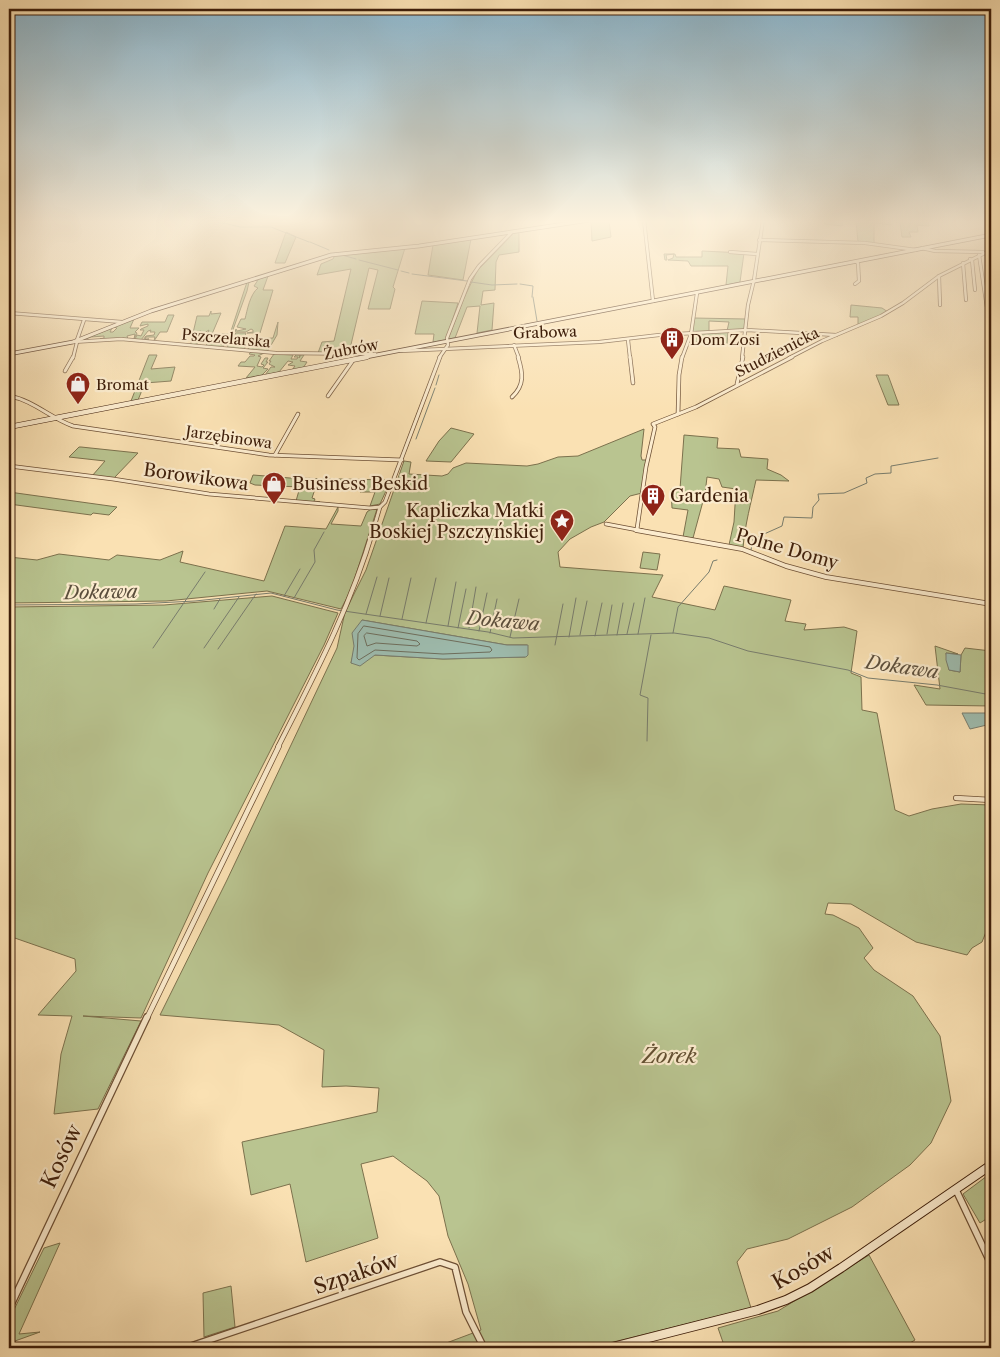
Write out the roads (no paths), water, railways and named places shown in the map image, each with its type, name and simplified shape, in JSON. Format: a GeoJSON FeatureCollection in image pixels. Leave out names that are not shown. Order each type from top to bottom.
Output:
{"type":"FeatureCollection","features":[{"type":"Feature","properties":{"kind":"main road"},"geometry":{"type":"LineString","coordinates":[[9,354],[76,341],[161,308],[241,283]]}},
{"type":"Feature","properties":{"kind":"main road","name":"Żubrów"},"geometry":{"type":"LineString","coordinates":[[9,427],[747,283]]}},
{"type":"Feature","properties":{"kind":"main road","name":"Kosów"},"geometry":{"type":"LineString","coordinates":[[609,1348],[758,1310],[786,1300],[816,1284],[991,1165]]}},
{"type":"Feature","properties":{"kind":"street"},"geometry":{"type":"LineString","coordinates":[[402,460],[444,349],[448,345],[449,330],[468,283]]}},
{"type":"Feature","properties":{"kind":"street"},"geometry":{"type":"LineString","coordinates":[[651,283],[653,301]]}},
{"type":"Feature","properties":{"kind":"street"},"geometry":{"type":"LineString","coordinates":[[737,384],[747,330],[748,305],[754,283]]}},
{"type":"Feature","properties":{"kind":"street","name":"Studzienicka"},"geometry":{"type":"LineString","coordinates":[[637,529],[646,467],[655,427],[653,424],[696,406],[837,335],[888,312],[929,283]]}},
{"type":"Feature","properties":{"kind":"street"},"geometry":{"type":"LineString","coordinates":[[939,283],[940,305]]}},
{"type":"Feature","properties":{"kind":"street"},"geometry":{"type":"LineString","coordinates":[[965,283],[966,300]]}},
{"type":"Feature","properties":{"kind":"street"},"geometry":{"type":"LineString","coordinates":[[974,283],[975,290]]}},
{"type":"Feature","properties":{"kind":"street"},"geometry":{"type":"LineString","coordinates":[[983,283],[991,334]]}},
{"type":"Feature","properties":{"kind":"street"},"geometry":{"type":"LineString","coordinates":[[678,414],[678,383],[681,360],[691,334],[697,293]]}},
{"type":"Feature","properties":{"kind":"street"},"geometry":{"type":"LineString","coordinates":[[9,313],[122,322]]}},
{"type":"Feature","properties":{"kind":"street"},"geometry":{"type":"LineString","coordinates":[[65,371],[72,360],[76,341],[84,320]]}},
{"type":"Feature","properties":{"kind":"street","name":"Grabowa"},"geometry":{"type":"LineString","coordinates":[[400,351],[628,340],[660,335],[747,330],[837,335]]}},
{"type":"Feature","properties":{"kind":"street","name":"Pszczelarska"},"geometry":{"type":"LineString","coordinates":[[76,341],[121,340],[276,353],[376,355]]}},
{"type":"Feature","properties":{"kind":"street"},"geometry":{"type":"LineString","coordinates":[[628,340],[634,383]]}},
{"type":"Feature","properties":{"kind":"street"},"geometry":{"type":"LineString","coordinates":[[512,397],[516,393],[523,376],[523,368],[514,345]]}},
{"type":"Feature","properties":{"kind":"street"},"geometry":{"type":"LineString","coordinates":[[328,396],[354,360]]}},
{"type":"Feature","properties":{"kind":"street"},"geometry":{"type":"LineString","coordinates":[[9,396],[22,398],[56,418]]}},
{"type":"Feature","properties":{"kind":"street"},"geometry":{"type":"LineString","coordinates":[[275,455],[298,414]]}},
{"type":"Feature","properties":{"kind":"street","name":"Jarzębinowa"},"geometry":{"type":"LineString","coordinates":[[56,418],[73,426],[275,455],[402,460]]}},
{"type":"Feature","properties":{"kind":"street","name":"Kosów"},"geometry":{"type":"LineString","coordinates":[[9,1309],[214,876],[337,629],[342,611],[364,560],[380,507],[385,502],[402,460]]}},
{"type":"Feature","properties":{"kind":"street","name":"Borowikowa"},"geometry":{"type":"LineString","coordinates":[[9,466],[208,494],[370,508],[380,507]]}},
{"type":"Feature","properties":{"kind":"street","name":"Polne Domy"},"geometry":{"type":"LineString","coordinates":[[606,524],[742,549],[786,566],[826,577],[991,604]]}},
{"type":"Feature","properties":{"kind":"street"},"geometry":{"type":"LineString","coordinates":[[956,798],[991,800]]}},
{"type":"Feature","properties":{"kind":"street"},"geometry":{"type":"LineString","coordinates":[[956,1190],[991,1264]]}},
{"type":"Feature","properties":{"kind":"street","name":"Szpaków"},"geometry":{"type":"LineString","coordinates":[[185,1348],[440,1262],[454,1267],[466,1312],[484,1348]]}},
{"type":"Feature","properties":{"kind":"water"},"geometry":{"type":"Polygon","coordinates":[[[362,620],[507,645],[528,645],[528,655],[526,657],[443,659],[375,655],[360,666],[351,663],[354,646],[352,633],[362,620]]]}},
{"type":"Feature","properties":{"kind":"water"},"geometry":{"type":"Polygon","coordinates":[[[946,653],[961,655],[960,672],[949,670],[946,653]]]}},
{"type":"Feature","properties":{"kind":"water"},"geometry":{"type":"Polygon","coordinates":[[[962,713],[991,713],[991,724],[970,729],[962,713]]]}},
{"type":"Feature","properties":{"kind":"waterway"},"geometry":{"type":"LineString","coordinates":[[480,283],[517,284]]}},
{"type":"Feature","properties":{"kind":"waterway"},"geometry":{"type":"LineString","coordinates":[[520,284],[533,286],[532,297]]}},
{"type":"Feature","properties":{"kind":"waterway"},"geometry":{"type":"LineString","coordinates":[[533,297],[537,321]]}},
{"type":"Feature","properties":{"kind":"waterway"},"geometry":{"type":"LineString","coordinates":[[436,385],[439,375]]}},
{"type":"Feature","properties":{"kind":"waterway"},"geometry":{"type":"LineString","coordinates":[[416,439],[435,388]]}},
{"type":"Feature","properties":{"kind":"waterway"},"geometry":{"type":"LineString","coordinates":[[751,550],[753,539],[782,526],[784,517],[812,518],[813,507],[819,500],[818,494],[844,493],[867,483],[866,478],[875,474],[891,473],[891,466],[938,458]]}},
{"type":"Feature","properties":{"kind":"waterway"},"geometry":{"type":"LineString","coordinates":[[294,598],[315,562],[314,550],[324,532]]}},
{"type":"Feature","properties":{"kind":"waterway"},"geometry":{"type":"LineString","coordinates":[[673,633],[678,607],[709,572],[713,561],[717,560]]}},
{"type":"Feature","properties":{"kind":"waterway"},"geometry":{"type":"LineString","coordinates":[[284,596],[300,569]]}},
{"type":"Feature","properties":{"kind":"waterway"},"geometry":{"type":"LineString","coordinates":[[185,602],[205,572]]}},
{"type":"Feature","properties":{"kind":"waterway"},"geometry":{"type":"LineString","coordinates":[[9,580],[12,577]]}},
{"type":"Feature","properties":{"kind":"waterway"},"geometry":{"type":"LineString","coordinates":[[366,614],[377,577]]}},
{"type":"Feature","properties":{"kind":"waterway"},"geometry":{"type":"LineString","coordinates":[[380,616],[389,578]]}},
{"type":"Feature","properties":{"kind":"waterway"},"geometry":{"type":"LineString","coordinates":[[402,619],[411,578]]}},
{"type":"Feature","properties":{"kind":"waterway"},"geometry":{"type":"LineString","coordinates":[[426,623],[436,578]]}},
{"type":"Feature","properties":{"kind":"waterway"},"geometry":{"type":"LineString","coordinates":[[448,626],[456,582]]}},
{"type":"Feature","properties":{"kind":"waterway"},"geometry":{"type":"LineString","coordinates":[[469,628],[476,587]]}},
{"type":"Feature","properties":{"kind":"waterway"},"geometry":{"type":"LineString","coordinates":[[458,628],[466,589]]}},
{"type":"Feature","properties":{"kind":"waterway","name":"Dokawa"},"geometry":{"type":"LineString","coordinates":[[256,595],[271,593],[337,610],[426,623]]}},
{"type":"Feature","properties":{"kind":"waterway"},"geometry":{"type":"LineString","coordinates":[[479,631],[487,593]]}},
{"type":"Feature","properties":{"kind":"waterway","name":"Dokawa"},"geometry":{"type":"LineString","coordinates":[[185,602],[256,595]]}},
{"type":"Feature","properties":{"kind":"waterway"},"geometry":{"type":"LineString","coordinates":[[218,649],[256,595]]}},
{"type":"Feature","properties":{"kind":"waterway"},"geometry":{"type":"LineString","coordinates":[[204,648],[239,597]]}},
{"type":"Feature","properties":{"kind":"waterway"},"geometry":{"type":"LineString","coordinates":[[569,636],[576,598]]}},
{"type":"Feature","properties":{"kind":"waterway"},"geometry":{"type":"LineString","coordinates":[[638,634],[645,598]]}},
{"type":"Feature","properties":{"kind":"waterway"},"geometry":{"type":"LineString","coordinates":[[214,609],[220,599]]}},
{"type":"Feature","properties":{"kind":"waterway"},"geometry":{"type":"LineString","coordinates":[[490,633],[497,599]]}},
{"type":"Feature","properties":{"kind":"waterway"},"geometry":{"type":"LineString","coordinates":[[510,637],[519,599]]}},
{"type":"Feature","properties":{"kind":"waterway"},"geometry":{"type":"LineString","coordinates":[[580,635],[587,601]]}},
{"type":"Feature","properties":{"kind":"waterway","name":"Dokawa"},"geometry":{"type":"LineString","coordinates":[[9,605],[136,604],[185,602]]}},
{"type":"Feature","properties":{"kind":"waterway"},"geometry":{"type":"LineString","coordinates":[[153,648],[185,602]]}},
{"type":"Feature","properties":{"kind":"waterway"},"geometry":{"type":"LineString","coordinates":[[595,635],[602,603]]}},
{"type":"Feature","properties":{"kind":"waterway"},"geometry":{"type":"LineString","coordinates":[[617,635],[623,603]]}},
{"type":"Feature","properties":{"kind":"waterway"},"geometry":{"type":"LineString","coordinates":[[627,634],[634,603]]}},
{"type":"Feature","properties":{"kind":"waterway"},"geometry":{"type":"LineString","coordinates":[[557,637],[563,604]]}},
{"type":"Feature","properties":{"kind":"waterway"},"geometry":{"type":"LineString","coordinates":[[607,634],[612,605]]}},
{"type":"Feature","properties":{"kind":"waterway","name":"Dokawa"},"geometry":{"type":"LineString","coordinates":[[426,623],[458,628]]}},
{"type":"Feature","properties":{"kind":"waterway","name":"Dokawa"},"geometry":{"type":"LineString","coordinates":[[458,628],[479,631]]}},
{"type":"Feature","properties":{"kind":"waterway","name":"Dokawa"},"geometry":{"type":"LineString","coordinates":[[479,631],[490,633]]}},
{"type":"Feature","properties":{"kind":"waterway","name":"Dokawa"},"geometry":{"type":"LineString","coordinates":[[490,633],[513,638],[557,637]]}},
{"type":"Feature","properties":{"kind":"waterway","name":"Dokawa"},"geometry":{"type":"LineString","coordinates":[[617,635],[674,633],[709,638],[748,651],[848,670],[868,678],[937,685],[991,695]]}},
{"type":"Feature","properties":{"kind":"waterway","name":"Dokawa"},"geometry":{"type":"LineString","coordinates":[[569,636],[595,635]]}},
{"type":"Feature","properties":{"kind":"waterway","name":"Dokawa"},"geometry":{"type":"LineString","coordinates":[[595,635],[617,635]]}},
{"type":"Feature","properties":{"kind":"waterway"},"geometry":{"type":"LineString","coordinates":[[647,741],[648,698],[640,695],[651,635]]}},
{"type":"Feature","properties":{"kind":"waterway","name":"Dokawa"},"geometry":{"type":"LineString","coordinates":[[557,637],[569,636]]}},
{"type":"Feature","properties":{"kind":"waterway"},"geometry":{"type":"LineString","coordinates":[[555,645],[557,637]]}},
{"type":"Feature","properties":{"kind":"place","name":"Dom Zosi"},"geometry":{"type":"Point","coordinates":[672,360]}},
{"type":"Feature","properties":{"kind":"place","name":"Bromat"},"geometry":{"type":"Point","coordinates":[78,405]}},
{"type":"Feature","properties":{"kind":"place","name":"Business Beskid"},"geometry":{"type":"Point","coordinates":[274,505]}},
{"type":"Feature","properties":{"kind":"place","name":"Gardenia"},"geometry":{"type":"Point","coordinates":[653,517]}},
{"type":"Feature","properties":{"kind":"place","name":"Kapliczka Matki Boskiej Pszczyńskiej"},"geometry":{"type":"Point","coordinates":[562,542]}},
{"type":"Feature","properties":{"kind":"park label","name":"Żorek"},"geometry":{"type":"Point","coordinates":[669,1055]}}]}
